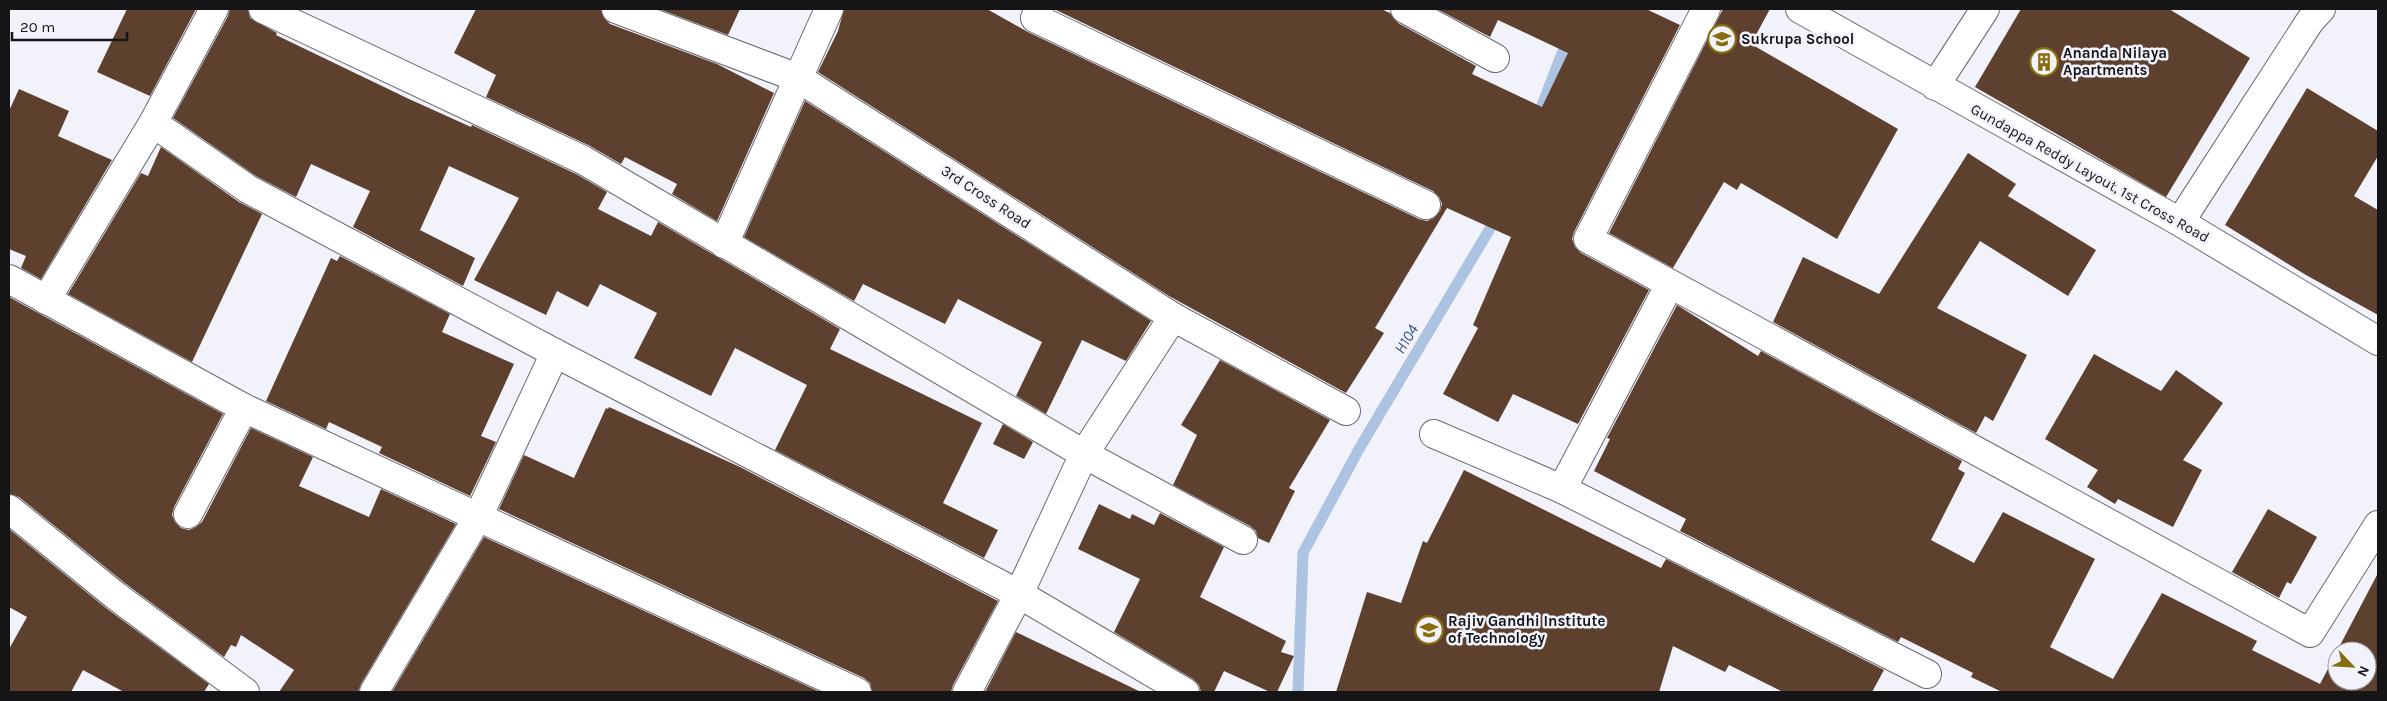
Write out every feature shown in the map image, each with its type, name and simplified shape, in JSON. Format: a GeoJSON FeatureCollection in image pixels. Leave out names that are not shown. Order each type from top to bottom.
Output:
{"type":"FeatureCollection","features":[{"type":"Feature","properties":{"kind":"street"},"geometry":{"type":"LineString","coordinates":[[46,300],[153,122],[214,9]]}},
{"type":"Feature","properties":{"kind":"street"},"geometry":{"type":"LineString","coordinates":[[263,9],[582,160],[1084,454],[1243,540]]}},
{"type":"Feature","properties":{"kind":"street"},"geometry":{"type":"LineString","coordinates":[[724,244],[829,9]]}},
{"type":"Feature","properties":{"kind":"street"},"geometry":{"type":"LineString","coordinates":[[1405,9],[1495,58]]}},
{"type":"Feature","properties":{"kind":"street"},"geometry":{"type":"LineString","coordinates":[[1706,9],[1588,239],[2310,633],[2378,525]]}},
{"type":"Feature","properties":{"kind":"street","name":"Gundappa Reddy Layout, 1st Cross Road"},"geometry":{"type":"LineString","coordinates":[[1800,9],[2180,222],[2378,341]]}},
{"type":"Feature","properties":{"kind":"street"},"geometry":{"type":"LineString","coordinates":[[1935,86],[1985,9]]}},
{"type":"Feature","properties":{"kind":"street"},"geometry":{"type":"LineString","coordinates":[[2180,222],[2310,21],[2321,9]]}},
{"type":"Feature","properties":{"kind":"street","name":"3rd Cross Road"},"geometry":{"type":"LineString","coordinates":[[619,10],[798,78],[1173,317],[1346,411]]}},
{"type":"Feature","properties":{"kind":"street"},"geometry":{"type":"LineString","coordinates":[[1037,13],[1426,205]]}},
{"type":"Feature","properties":{"kind":"street"},"geometry":{"type":"LineString","coordinates":[[153,122],[248,189],[555,353],[1019,594],[1185,692]]}},
{"type":"Feature","properties":{"kind":"street"},"geometry":{"type":"LineString","coordinates":[[9,279],[244,408],[857,692]]}},
{"type":"Feature","properties":{"kind":"street"},"geometry":{"type":"LineString","coordinates":[[1562,488],[1670,284]]}},
{"type":"Feature","properties":{"kind":"street"},"geometry":{"type":"LineString","coordinates":[[966,692],[1019,594],[1084,454],[1173,317]]}},
{"type":"Feature","properties":{"kind":"street"},"geometry":{"type":"LineString","coordinates":[[374,692],[478,517],[555,353]]}},
{"type":"Feature","properties":{"kind":"street"},"geometry":{"type":"LineString","coordinates":[[188,514],[244,408]]}},
{"type":"Feature","properties":{"kind":"street"},"geometry":{"type":"LineString","coordinates":[[1434,434],[1562,488],[1927,674]]}},
{"type":"Feature","properties":{"kind":"street"},"geometry":{"type":"LineString","coordinates":[[9,509],[116,596],[245,692]]}},
{"type":"Feature","properties":{"kind":"building"},"geometry":{"type":"Polygon","coordinates":[[[127,9],[196,9],[150,96],[97,72],[127,9]]]}},
{"type":"Feature","properties":{"kind":"building"},"geometry":{"type":"Polygon","coordinates":[[[230,9],[248,9],[250,18],[277,33],[276,35],[409,99],[471,127],[472,125],[576,174],[607,192],[598,209],[651,236],[658,222],[840,329],[830,349],[982,423],[943,503],[998,530],[984,558],[775,450],[807,385],[735,348],[711,396],[634,358],[657,313],[600,284],[588,307],[557,291],[546,315],[474,280],[519,198],[449,166],[420,230],[475,258],[463,286],[353,227],[370,191],[311,164],[296,197],[256,176],[173,118],[230,9]]]}},
{"type":"Feature","properties":{"kind":"building"},"geometry":{"type":"Polygon","coordinates":[[[476,9],[601,9],[604,18],[610,24],[717,64],[774,93],[717,221],[672,194],[677,184],[625,157],[621,164],[590,146],[486,97],[496,75],[454,53],[476,9]]]}},
{"type":"Feature","properties":{"kind":"building"},"geometry":{"type":"Polygon","coordinates":[[[659,9],[740,9],[728,35],[659,9]]]}},
{"type":"Feature","properties":{"kind":"building"},"geometry":{"type":"Polygon","coordinates":[[[844,9],[987,9],[1028,32],[1419,219],[1427,221],[1434,218],[1440,211],[1442,204],[1439,197],[1433,191],[1054,9],[1381,9],[1390,13],[1398,23],[1476,66],[1472,74],[1542,107],[1568,53],[1498,20],[1490,37],[1437,9],[1646,9],[1680,25],[1572,239],[1575,247],[1581,253],[1649,290],[1578,424],[1513,394],[1498,422],[1443,394],[1478,328],[1473,325],[1511,237],[1447,208],[1375,328],[1384,333],[1346,393],[1169,296],[818,72],[838,31],[844,9]]]}},
{"type":"Feature","properties":{"kind":"building"},"geometry":{"type":"Polygon","coordinates":[[[1723,9],[1770,9],[1751,44],[1898,129],[1837,239],[1741,183],[1737,190],[1724,182],[1673,268],[1609,233],[1723,9]]]}},
{"type":"Feature","properties":{"kind":"building"},"geometry":{"type":"Polygon","coordinates":[[[2021,9],[2169,9],[2250,58],[2166,197],[1975,87],[2021,9]]]}},
{"type":"Feature","properties":{"kind":"building"},"geometry":{"type":"Polygon","coordinates":[[[2307,88],[2378,131],[2378,156],[2354,196],[2378,210],[2378,315],[2306,275],[2225,225],[2307,88]]]}},
{"type":"Feature","properties":{"kind":"building"},"geometry":{"type":"Polygon","coordinates":[[[19,89],[69,111],[58,136],[112,160],[41,279],[21,268],[26,256],[9,249],[9,111],[19,89]]]}},
{"type":"Feature","properties":{"kind":"building"},"geometry":{"type":"Polygon","coordinates":[[[805,101],[1151,321],[1126,361],[1082,340],[1046,414],[1016,396],[1042,342],[958,299],[945,324],[863,284],[854,301],[744,237],[805,101]]]}},
{"type":"Feature","properties":{"kind":"building"},"geometry":{"type":"Polygon","coordinates":[[[161,147],[239,202],[262,214],[192,362],[68,294],[141,173],[148,176],[161,147]]]}},
{"type":"Feature","properties":{"kind":"building"},"geometry":{"type":"Polygon","coordinates":[[[1968,153],[2016,184],[2008,196],[2096,250],[2068,296],[1980,241],[1937,308],[2027,355],[1993,421],[1985,416],[1976,433],[1773,322],[1803,257],[1879,294],[1968,153]]]}},
{"type":"Feature","properties":{"kind":"building"},"geometry":{"type":"Polygon","coordinates":[[[340,256],[450,314],[442,332],[514,364],[481,436],[496,442],[470,496],[379,453],[382,447],[329,422],[326,429],[266,401],[331,258],[337,261],[340,256]]]}},
{"type":"Feature","properties":{"kind":"building"},"geometry":{"type":"Polygon","coordinates":[[[9,297],[223,414],[174,507],[172,515],[175,522],[181,528],[189,530],[202,522],[251,428],[313,457],[299,486],[369,517],[381,489],[456,524],[358,692],[279,692],[294,670],[241,635],[236,647],[231,645],[224,657],[126,584],[19,497],[9,494],[9,297]]]}},
{"type":"Feature","properties":{"kind":"building"},"geometry":{"type":"Polygon","coordinates":[[[1677,305],[1758,356],[1761,351],[1962,461],[1958,469],[1965,473],[1931,540],[1974,563],[2003,512],[2095,559],[2050,647],[2113,679],[2162,593],[2257,641],[2252,650],[2320,684],[2327,671],[2327,691],[2377,691],[2377,641],[2342,641],[2378,573],[2378,692],[2002,692],[1971,677],[1973,673],[1901,637],[1898,642],[1680,531],[1686,519],[1594,471],[1610,439],[1607,438],[1677,305]]]}},
{"type":"Feature","properties":{"kind":"building"},"geometry":{"type":"Polygon","coordinates":[[[2094,354],[2161,391],[2176,370],[2223,403],[2183,460],[2202,470],[2173,527],[2118,499],[2115,504],[2087,487],[2098,470],[2045,439],[2094,354]]]}},
{"type":"Feature","properties":{"kind":"building"},"geometry":{"type":"Polygon","coordinates":[[[1220,360],[1330,420],[1289,488],[1295,491],[1269,543],[1258,538],[1256,531],[1250,526],[1173,485],[1197,435],[1181,425],[1220,360]]]}},
{"type":"Feature","properties":{"kind":"building"},"geometry":{"type":"Polygon","coordinates":[[[609,407],[740,467],[998,601],[951,692],[872,692],[870,683],[864,678],[499,509],[524,455],[574,478],[606,408],[608,409],[609,407]]]}},
{"type":"Feature","properties":{"kind":"building"},"geometry":{"type":"Polygon","coordinates":[[[1003,424],[1033,442],[1024,459],[993,444],[1003,424]]]}},
{"type":"Feature","properties":{"kind":"building"},"geometry":{"type":"Polygon","coordinates":[[[1464,470],[1661,568],[1666,559],[1884,670],[1872,692],[1783,692],[1729,665],[1725,672],[1673,646],[1659,692],[1336,692],[1367,592],[1401,603],[1423,541],[1427,543],[1464,470]]]}},
{"type":"Feature","properties":{"kind":"building"},"geometry":{"type":"Polygon","coordinates":[[[1099,504],[1130,519],[1132,514],[1154,525],[1160,513],[1224,547],[1200,597],[1286,641],[1281,652],[1294,656],[1277,692],[1270,692],[1224,671],[1214,692],[1201,692],[1199,685],[1193,679],[1114,632],[1140,579],[1078,549],[1099,504]]]}},
{"type":"Feature","properties":{"kind":"building"},"geometry":{"type":"Polygon","coordinates":[[[2268,509],[2317,537],[2291,584],[2287,582],[2279,598],[2232,572],[2268,509]]]}},
{"type":"Feature","properties":{"kind":"building"},"geometry":{"type":"Polygon","coordinates":[[[9,529],[106,608],[209,684],[204,692],[124,692],[83,670],[71,692],[9,692],[9,649],[27,617],[9,607],[9,529]]]}},
{"type":"Feature","properties":{"kind":"building"},"geometry":{"type":"Polygon","coordinates":[[[484,537],[820,692],[392,692],[484,537]]]}},
{"type":"Feature","properties":{"kind":"building"},"geometry":{"type":"Polygon","coordinates":[[[1016,632],[1141,692],[985,692],[1016,632]]]}},
{"type":"Feature","properties":{"kind":"waterway","name":"H104"},"geometry":{"type":"LineString","coordinates":[[1536,121],[1579,9]]}},
{"type":"Feature","properties":{"kind":"waterway","name":"H104"},"geometry":{"type":"LineString","coordinates":[[1298,692],[1303,553],[1359,449],[1498,215]]}},
{"type":"Feature","properties":{"kind":"place","name":"Sukrupa School"},"geometry":{"type":"Point","coordinates":[1722,39]}},
{"type":"Feature","properties":{"kind":"place","name":"Ananda Nilaya Apartments"},"geometry":{"type":"Point","coordinates":[2044,62]}},
{"type":"Feature","properties":{"kind":"place","name":"Rajiv Gandhi Institute of Technology"},"geometry":{"type":"Point","coordinates":[1429,630]}}]}
